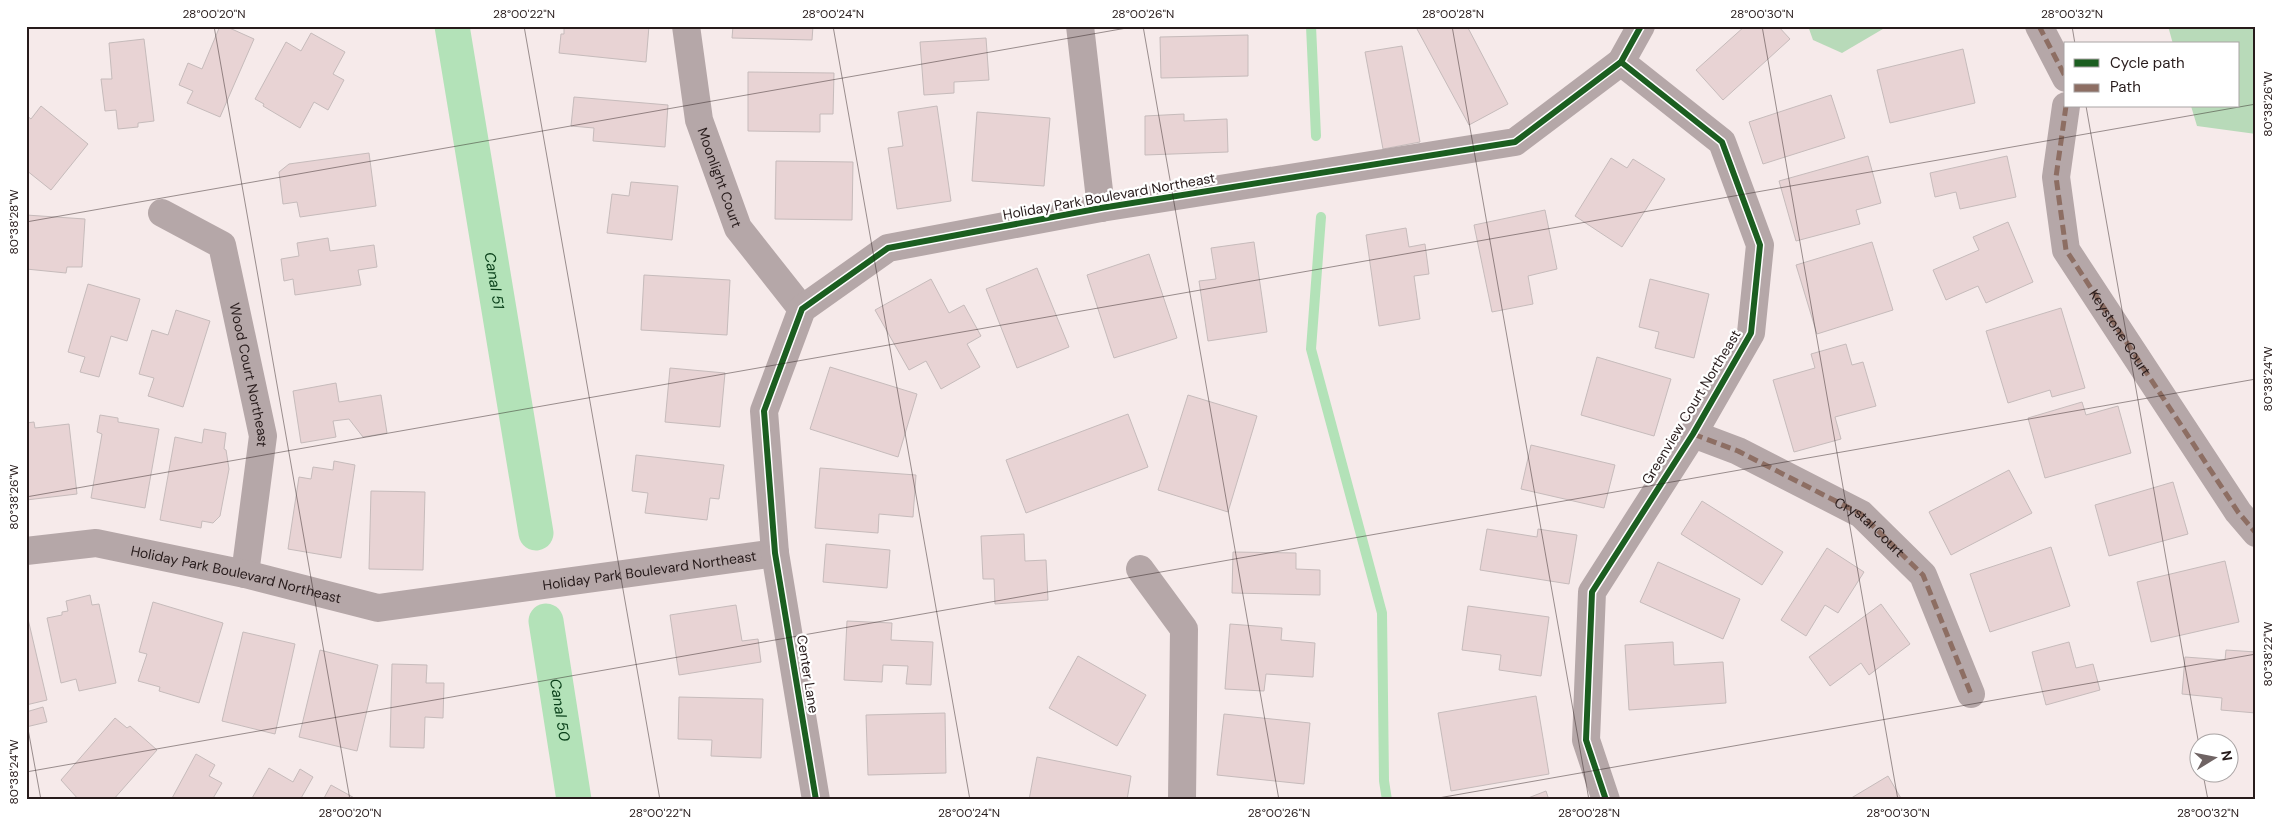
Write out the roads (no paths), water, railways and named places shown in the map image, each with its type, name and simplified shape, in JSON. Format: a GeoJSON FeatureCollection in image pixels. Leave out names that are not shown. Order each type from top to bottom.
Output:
{"type":"FeatureCollection","features":[{"type":"Feature","properties":{"kind":"street","name":"Moonlight Court"},"geometry":{"type":"LineString","coordinates":[[686,26],[699,120],[738,228],[802,309]]}},
{"type":"Feature","properties":{"kind":"street"},"geometry":{"type":"LineString","coordinates":[[1080,26],[1101,208]]}},
{"type":"Feature","properties":{"kind":"street","name":"Holiday Park Boulevard Northeast"},"geometry":{"type":"LineString","coordinates":[[26,551],[96,544],[245,574],[378,608],[775,553],[764,411],[802,309],[888,248],[1101,208],[1515,142],[1621,62],[1641,26]]}},
{"type":"Feature","properties":{"kind":"street"},"geometry":{"type":"LineString","coordinates":[[2039,26],[2064,74]]}},
{"type":"Feature","properties":{"kind":"street","name":"Greenview Court Northeast"},"geometry":{"type":"LineString","coordinates":[[1606,800],[1586,740],[1592,592],[1693,434],[1751,333],[1760,245],[1722,142],[1621,62]]}},
{"type":"Feature","properties":{"kind":"street","name":"Keystone Court"},"geometry":{"type":"LineString","coordinates":[[2066,108],[2056,177],[2066,250],[2238,512],[2256,533]]}},
{"type":"Feature","properties":{"kind":"street","name":"Wood Court Northeast"},"geometry":{"type":"LineString","coordinates":[[162,213],[222,245],[263,436],[245,574]]}},
{"type":"Feature","properties":{"kind":"street","name":"Crystal Court"},"geometry":{"type":"LineString","coordinates":[[1693,434],[1738,451],[1861,514],[1923,575],[1971,694]]}},
{"type":"Feature","properties":{"kind":"street","name":"Center Lane"},"geometry":{"type":"LineString","coordinates":[[775,553],[816,800]]}},
{"type":"Feature","properties":{"kind":"street"},"geometry":{"type":"LineString","coordinates":[[1140,569],[1184,629],[1182,800]]}},
{"type":"Feature","properties":{"kind":"waterway","name":"Canal 51"},"geometry":{"type":"LineString","coordinates":[[452,26],[536,533]]}},
{"type":"Feature","properties":{"kind":"waterway"},"geometry":{"type":"LineString","coordinates":[[1311,26],[1316,136]]}},
{"type":"Feature","properties":{"kind":"waterway"},"geometry":{"type":"LineString","coordinates":[[1321,217],[1311,349],[1382,613],[1384,781],[1387,800]]}},
{"type":"Feature","properties":{"kind":"waterway","name":"Canal 50"},"geometry":{"type":"LineString","coordinates":[[546,621],[574,800]]}}]}
